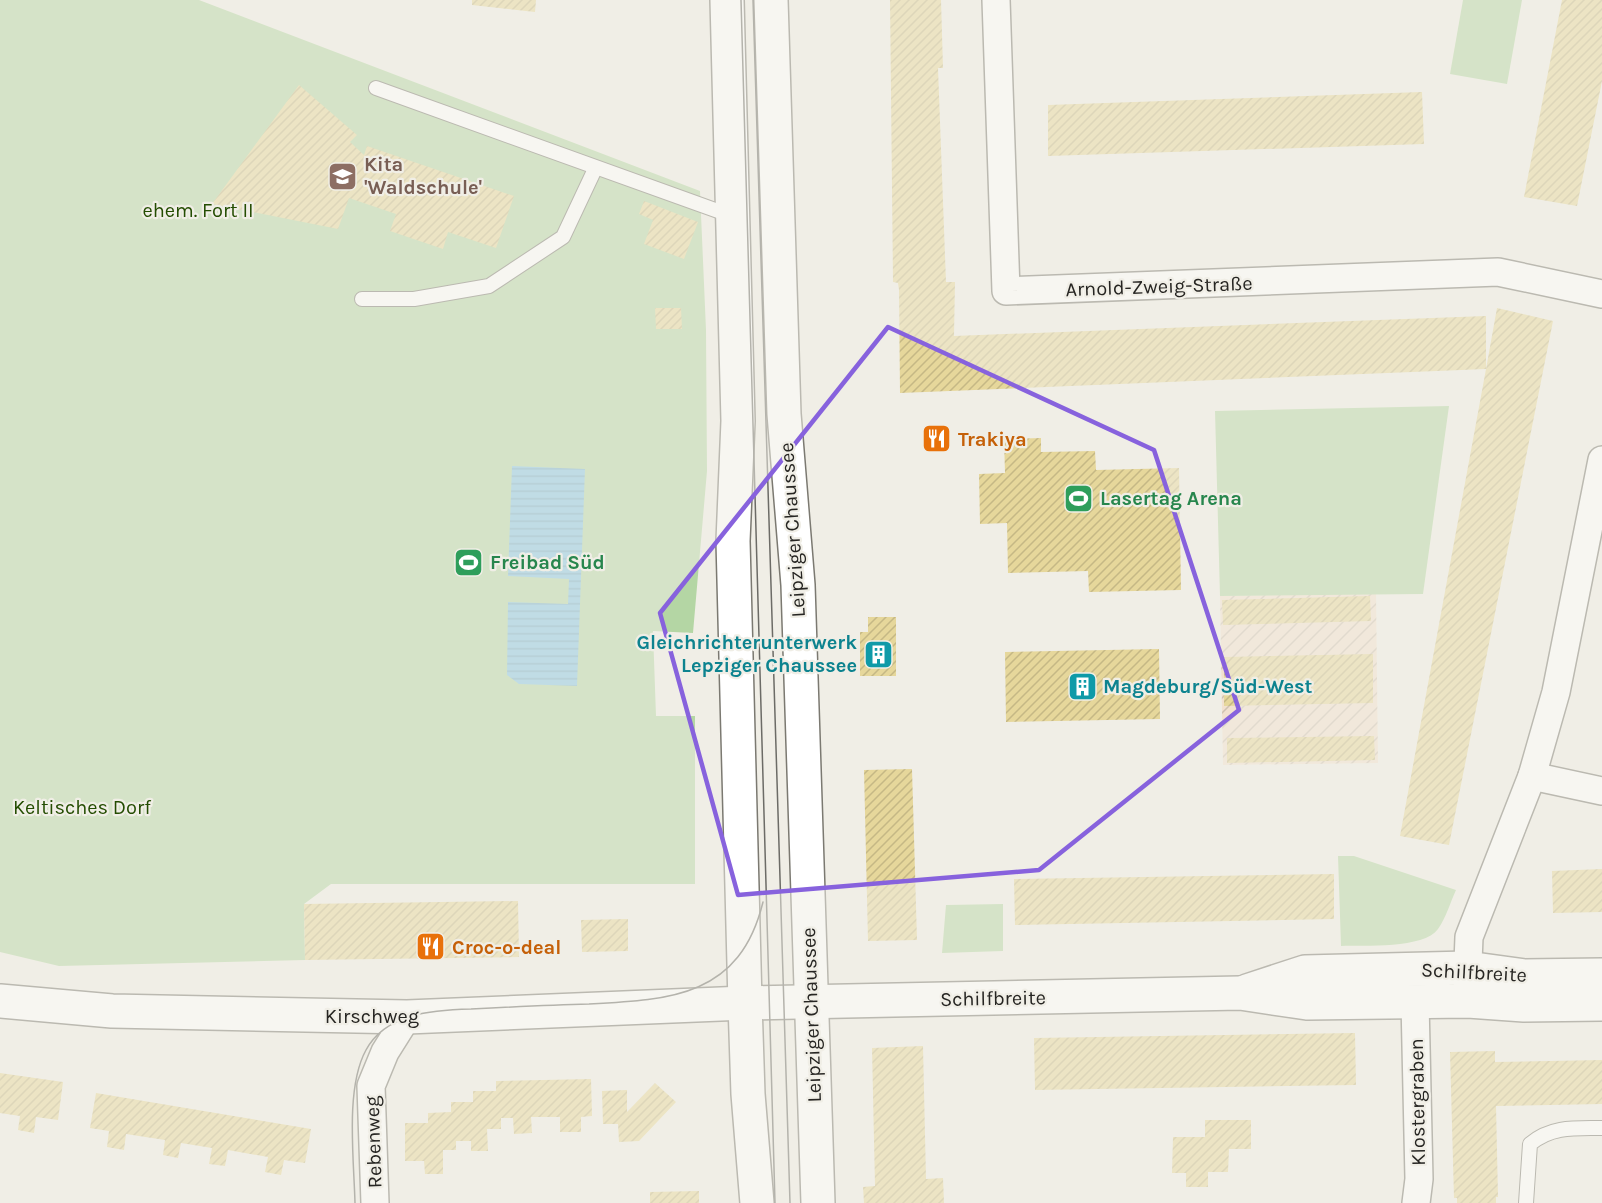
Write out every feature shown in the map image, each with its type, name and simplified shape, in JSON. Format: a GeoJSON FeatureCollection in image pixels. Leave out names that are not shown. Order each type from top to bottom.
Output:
{"type":"FeatureCollection","features":[{"type":"Feature","properties":{"kind":"main road"},"geometry":{"type":"LineString","coordinates":[[727,0],[738,422],[733,541],[748,1094],[757,1203]]}},
{"type":"Feature","properties":{"kind":"main road","name":"Leipziger Chaussee"},"geometry":{"type":"LineString","coordinates":[[771,0],[784,414],[787,465],[795,530],[818,1203]]}},
{"type":"Feature","properties":{"kind":"main road","name":"Schilfbreite"},"geometry":{"type":"LineString","coordinates":[[1240,993],[1305,972],[1467,968],[1524,976],[1602,975]]}},
{"type":"Feature","properties":{"kind":"main road","name":"Schilfbreite"},"geometry":{"type":"LineString","coordinates":[[745,1003],[1240,993],[1307,1003],[1468,1001],[1524,1005],[1602,1004]]}},
{"type":"Feature","properties":{"kind":"main road","name":"Kirschweg"},"geometry":{"type":"LineString","coordinates":[[0,1001],[112,1011],[407,1017],[745,1003]]}},
{"type":"Feature","properties":{"kind":"street","name":"Arnold-Zweig-Straße"},"geometry":{"type":"LineString","coordinates":[[996,0],[1006,291],[1498,272],[1602,294]]}},
{"type":"Feature","properties":{"kind":"street"},"geometry":{"type":"LineString","coordinates":[[1468,1001],[1469,937],[1533,776],[1556,692],[1602,460]]}},
{"type":"Feature","properties":{"kind":"street"},"geometry":{"type":"LineString","coordinates":[[1533,776],[1602,791]]}},
{"type":"Feature","properties":{"kind":"street","name":"Klostergraben"},"geometry":{"type":"LineString","coordinates":[[1414,1002],[1419,1179],[1416,1203]]}},
{"type":"Feature","properties":{"kind":"street","name":"Rebenweg"},"geometry":{"type":"LineString","coordinates":[[375,1203],[371,1086],[385,1052],[407,1017]]}},
{"type":"Feature","properties":{"kind":"lane"},"geometry":{"type":"LineString","coordinates":[[376,88],[595,169],[718,211],[734,210]]}},
{"type":"Feature","properties":{"kind":"lane"},"geometry":{"type":"LineString","coordinates":[[362,299],[414,299],[489,286],[563,237],[595,169]]}},
{"type":"Feature","properties":{"kind":"lane"},"geometry":{"type":"LineString","coordinates":[[1526,1203],[1530,1144],[1544,1133],[1571,1128],[1602,1128]]}},
{"type":"Feature","properties":{"kind":"highlighted area"},"geometry":{"type":"Polygon","coordinates":[[[888,327],[1154,450],[1239,710],[1039,870],[738,895],[660,613],[888,327]]]}},
{"type":"Feature","properties":{"kind":"shaded area"},"geometry":{"type":"Polygon","coordinates":[[[1376,593],[1378,763],[1223,765],[1220,596],[1376,593]]]}},
{"type":"Feature","properties":{"kind":"green space"},"geometry":{"type":"Polygon","coordinates":[[[0,0],[199,0],[700,191],[706,330],[707,471],[693,633],[653,631],[656,716],[695,716],[695,884],[331,884],[304,904],[305,960],[59,966],[0,952],[0,0]]]}},
{"type":"Feature","properties":{"kind":"green space"},"geometry":{"type":"Polygon","coordinates":[[[1463,0],[1522,0],[1507,84],[1450,74],[1463,0]]]}},
{"type":"Feature","properties":{"kind":"green space"},"geometry":{"type":"Polygon","coordinates":[[[1449,406],[1423,594],[1220,596],[1215,411],[1449,406]]]}},
{"type":"Feature","properties":{"kind":"green space"},"geometry":{"type":"Polygon","coordinates":[[[1338,856],[1354,856],[1456,890],[1438,929],[1420,940],[1407,943],[1341,946],[1338,856]]]}},
{"type":"Feature","properties":{"kind":"green space"},"geometry":{"type":"Polygon","coordinates":[[[1003,904],[1003,951],[942,953],[946,905],[1003,904]]]}},
{"type":"Feature","properties":{"kind":"water"},"geometry":{"type":"Polygon","coordinates":[[[512,466],[585,469],[577,686],[519,684],[507,675],[508,602],[568,604],[569,579],[508,576],[512,466]]]}},
{"type":"Feature","properties":{"kind":"building"},"geometry":{"type":"Polygon","coordinates":[[[472,0],[536,0],[535,12],[472,5],[472,0]]]}},
{"type":"Feature","properties":{"kind":"building"},"geometry":{"type":"Polygon","coordinates":[[[890,0],[941,0],[943,68],[938,68],[946,282],[955,282],[954,336],[1486,316],[1486,369],[900,393],[899,290],[898,283],[893,282],[890,0]]]}},
{"type":"Feature","properties":{"kind":"building"},"geometry":{"type":"Polygon","coordinates":[[[1562,0],[1602,0],[1602,81],[1577,206],[1524,197],[1562,0]]]}},
{"type":"Feature","properties":{"kind":"building","name":"Kita 'Waldschule'"},"geometry":{"type":"Polygon","coordinates":[[[299,85],[357,135],[350,142],[364,155],[367,146],[514,196],[496,248],[448,232],[443,249],[390,231],[396,214],[349,198],[338,229],[212,204],[299,85]]]}},
{"type":"Feature","properties":{"kind":"building"},"geometry":{"type":"Polygon","coordinates":[[[1422,92],[1424,144],[1048,156],[1048,105],[1422,92]]]}},
{"type":"Feature","properties":{"kind":"building"},"geometry":{"type":"Polygon","coordinates":[[[644,201],[698,222],[684,259],[644,244],[653,220],[639,214],[644,201]]]}},
{"type":"Feature","properties":{"kind":"building"},"geometry":{"type":"Polygon","coordinates":[[[655,308],[681,308],[682,329],[656,329],[655,308]]]}},
{"type":"Feature","properties":{"kind":"building"},"geometry":{"type":"Polygon","coordinates":[[[1497,308],[1553,321],[1449,845],[1400,836],[1497,308]]]}},
{"type":"Feature","properties":{"kind":"building","name":"Lasertag Arena"},"geometry":{"type":"Polygon","coordinates":[[[1041,438],[1041,452],[1095,451],[1096,470],[1179,468],[1181,590],[1089,592],[1088,571],[1008,573],[1007,523],[980,524],[979,474],[1005,473],[1004,439],[1041,438]]]}},
{"type":"Feature","properties":{"kind":"building"},"geometry":{"type":"Polygon","coordinates":[[[1370,596],[1371,621],[1223,625],[1222,600],[1370,596]]]}},
{"type":"Feature","properties":{"kind":"building","name":"Gleichrichterunterwerk Lepziger Chaussee"},"geometry":{"type":"Polygon","coordinates":[[[868,617],[896,617],[896,676],[860,676],[860,632],[868,632],[868,617]]]}},
{"type":"Feature","properties":{"kind":"building","name":"Magdeburg/Süd-West"},"geometry":{"type":"Polygon","coordinates":[[[1159,649],[1160,719],[1006,722],[1005,652],[1159,649]]]}},
{"type":"Feature","properties":{"kind":"building"},"geometry":{"type":"Polygon","coordinates":[[[1373,654],[1373,703],[1224,706],[1224,657],[1373,654]]]}},
{"type":"Feature","properties":{"kind":"building"},"geometry":{"type":"Polygon","coordinates":[[[1374,736],[1375,760],[1227,763],[1227,738],[1374,736]]]}},
{"type":"Feature","properties":{"kind":"building"},"geometry":{"type":"Polygon","coordinates":[[[912,769],[917,940],[868,941],[864,770],[912,769]]]}},
{"type":"Feature","properties":{"kind":"building"},"geometry":{"type":"Polygon","coordinates":[[[1602,869],[1602,912],[1553,913],[1552,871],[1602,869]]]}},
{"type":"Feature","properties":{"kind":"building"},"geometry":{"type":"Polygon","coordinates":[[[1334,874],[1334,919],[1015,925],[1014,879],[1334,874]]]}},
{"type":"Feature","properties":{"kind":"building"},"geometry":{"type":"Polygon","coordinates":[[[518,901],[519,957],[305,960],[304,904],[518,901]]]}},
{"type":"Feature","properties":{"kind":"building"},"geometry":{"type":"Polygon","coordinates":[[[628,919],[628,951],[582,952],[581,920],[628,919]]]}},
{"type":"Feature","properties":{"kind":"building"},"geometry":{"type":"Polygon","coordinates":[[[1355,1033],[1356,1085],[1035,1090],[1034,1038],[1355,1033]]]}},
{"type":"Feature","properties":{"kind":"building"},"geometry":{"type":"Polygon","coordinates":[[[923,1046],[926,1179],[943,1178],[944,1203],[864,1203],[863,1187],[875,1186],[872,1048],[923,1046]]]}},
{"type":"Feature","properties":{"kind":"building"},"geometry":{"type":"Polygon","coordinates":[[[1495,1051],[1495,1062],[1602,1060],[1602,1104],[1496,1106],[1498,1197],[1496,1197],[1496,1203],[1457,1203],[1457,1198],[1454,1198],[1450,1052],[1495,1051]]]}},
{"type":"Feature","properties":{"kind":"building"},"geometry":{"type":"Polygon","coordinates":[[[0,1073],[63,1082],[58,1120],[36,1117],[34,1133],[18,1130],[20,1116],[0,1113],[0,1073]]]}},
{"type":"Feature","properties":{"kind":"building"},"geometry":{"type":"Polygon","coordinates":[[[591,1079],[592,1116],[581,1117],[581,1132],[560,1132],[560,1117],[531,1117],[532,1133],[514,1134],[513,1118],[501,1118],[501,1129],[487,1129],[488,1151],[471,1151],[471,1141],[456,1141],[456,1150],[443,1150],[443,1174],[425,1174],[424,1161],[405,1161],[405,1123],[428,1123],[428,1113],[451,1112],[451,1102],[473,1102],[473,1091],[496,1091],[496,1081],[591,1079]]]}},
{"type":"Feature","properties":{"kind":"building"},"geometry":{"type":"Polygon","coordinates":[[[655,1083],[676,1102],[639,1141],[619,1142],[618,1124],[603,1124],[602,1091],[627,1090],[627,1112],[655,1083]]]}},
{"type":"Feature","properties":{"kind":"building"},"geometry":{"type":"Polygon","coordinates":[[[96,1093],[311,1129],[305,1163],[284,1160],[281,1175],[265,1172],[268,1157],[228,1150],[225,1166],[209,1164],[212,1148],[181,1143],[178,1158],[163,1155],[165,1140],[126,1134],[124,1150],[107,1147],[109,1131],[90,1128],[96,1093]]]}},
{"type":"Feature","properties":{"kind":"building"},"geometry":{"type":"Polygon","coordinates":[[[1205,1120],[1251,1120],[1251,1149],[1229,1149],[1228,1172],[1208,1172],[1208,1187],[1186,1187],[1186,1173],[1172,1173],[1173,1137],[1205,1137],[1205,1120]]]}},
{"type":"Feature","properties":{"kind":"building"},"geometry":{"type":"Polygon","coordinates":[[[699,1191],[699,1203],[650,1203],[650,1192],[699,1191]]]}},
{"type":"Feature","properties":{"kind":"tram line"},"geometry":{"type":"LineString","coordinates":[[741,0],[775,1203]]}},
{"type":"Feature","properties":{"kind":"tram line"},"geometry":{"type":"LineString","coordinates":[[753,0],[790,1203]]}},
{"type":"Feature","properties":{"kind":"tram line"},"geometry":{"type":"LineString","coordinates":[[355,1203],[352,1125],[355,1084],[366,1050],[386,1028],[412,1016],[441,1011],[648,1000],[698,987],[720,975],[738,957],[752,933],[763,902]]}},
{"type":"Feature","properties":{"kind":"place","name":"Kita 'Waldschule'"},"geometry":{"type":"Point","coordinates":[343,176]}},
{"type":"Feature","properties":{"kind":"place","name":"Trakiya"},"geometry":{"type":"Point","coordinates":[937,439]}},
{"type":"Feature","properties":{"kind":"place","name":"Lasertag Arena"},"geometry":{"type":"Point","coordinates":[1079,498]}},
{"type":"Feature","properties":{"kind":"place","name":"Freibad Süd"},"geometry":{"type":"Point","coordinates":[469,562]}},
{"type":"Feature","properties":{"kind":"place","name":"Gleichrichterunterwerk Lepziger Chaussee"},"geometry":{"type":"Point","coordinates":[878,654]}},
{"type":"Feature","properties":{"kind":"place","name":"Magdeburg/Süd-West"},"geometry":{"type":"Point","coordinates":[1082,686]}},
{"type":"Feature","properties":{"kind":"place","name":"Croc-o-deal"},"geometry":{"type":"Point","coordinates":[431,947]}},
{"type":"Feature","properties":{"kind":"park label","name":"ehem. Fort II"},"geometry":{"type":"Point","coordinates":[198,210]}},
{"type":"Feature","properties":{"kind":"park label","name":"Keltisches Dorf"},"geometry":{"type":"Point","coordinates":[82,807]}}]}
